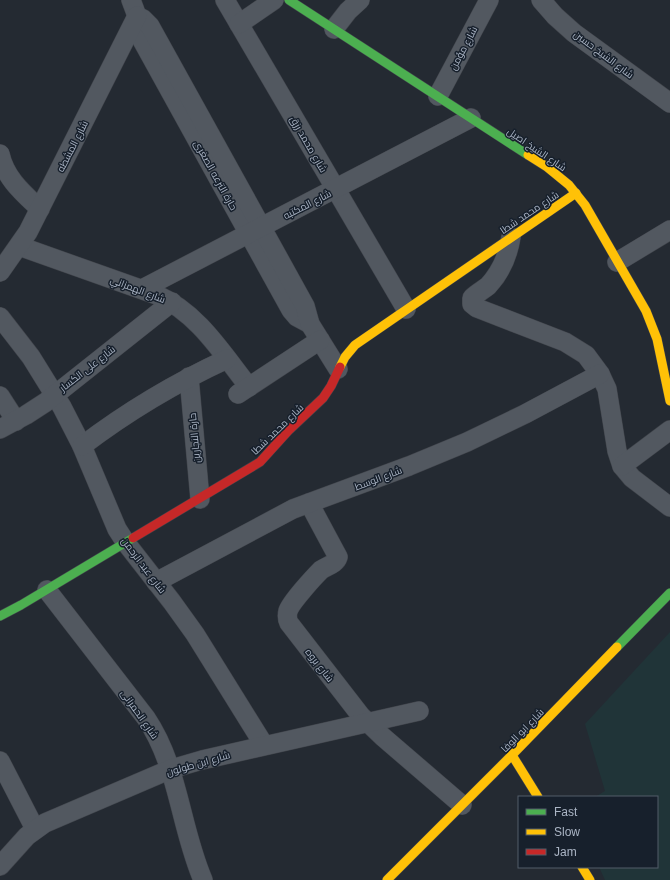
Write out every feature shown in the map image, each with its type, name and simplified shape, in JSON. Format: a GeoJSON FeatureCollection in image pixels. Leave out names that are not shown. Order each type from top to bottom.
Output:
{"type":"FeatureCollection","features":[{"type":"Feature","properties":{"kind":"street","name":"شارع محمد رزق"},"geometry":{"type":"LineString","coordinates":[[225,0],[406,309]]}},
{"type":"Feature","properties":{"kind":"street"},"geometry":{"type":"LineString","coordinates":[[239,24],[274,0]]}},
{"type":"Feature","properties":{"kind":"street","name":"شارع الشيخ اصيل"},"geometry":{"type":"LineString","coordinates":[[289,0],[555,172],[576,193],[585,205],[646,311],[654,332],[670,401]]}},
{"type":"Feature","properties":{"kind":"street"},"geometry":{"type":"LineString","coordinates":[[334,29],[348,11],[360,0]]}},
{"type":"Feature","properties":{"kind":"street","name":"شارع مؤمن"},"geometry":{"type":"LineString","coordinates":[[438,96],[488,0]]}},
{"type":"Feature","properties":{"kind":"street","name":"شارع الشيخ حسين"},"geometry":{"type":"LineString","coordinates":[[541,0],[555,16],[574,33],[670,103]]}},
{"type":"Feature","properties":{"kind":"street","name":"شارع المشطه"},"geometry":{"type":"LineString","coordinates":[[0,272],[28,232],[40,209],[134,8]]}},
{"type":"Feature","properties":{"kind":"street","name":"حارة الترعه الصغرى"},"geometry":{"type":"LineString","coordinates":[[134,8],[138,34],[255,230],[291,310],[297,317],[310,324],[338,369]]}},
{"type":"Feature","properties":{"kind":"street","name":"شارع المكتبه"},"geometry":{"type":"LineString","coordinates":[[142,289],[471,118]]}},
{"type":"Feature","properties":{"kind":"street"},"geometry":{"type":"LineString","coordinates":[[0,154],[3,165],[10,179],[40,209]]}},
{"type":"Feature","properties":{"kind":"street","name":"شارع محمد شطا"},"geometry":{"type":"LineString","coordinates":[[0,616],[47,590],[251,468],[266,456],[286,433],[320,402],[327,392],[345,356],[355,345],[576,193]]}},
{"type":"Feature","properties":{"kind":"street"},"geometry":{"type":"LineString","coordinates":[[617,262],[670,230]]}},
{"type":"Feature","properties":{"kind":"street"},"geometry":{"type":"LineString","coordinates":[[511,237],[508,251],[500,270],[487,286],[472,298],[472,304],[476,308],[572,346],[586,356],[600,374],[609,396],[617,452],[622,466],[632,478],[670,507]]}},
{"type":"Feature","properties":{"kind":"street","name":"شارع الهمزاني"},"geometry":{"type":"LineString","coordinates":[[19,246],[142,289],[172,302],[197,323],[227,359],[243,390],[320,340]]}},
{"type":"Feature","properties":{"kind":"street","name":"شارع على الكسار"},"geometry":{"type":"LineString","coordinates":[[8,425],[36,409],[172,302]]}},
{"type":"Feature","properties":{"kind":"street","name":"شارع عبد الرحمن"},"geometry":{"type":"LineString","coordinates":[[0,317],[23,346],[55,394],[82,446],[116,525],[126,543],[195,634],[264,745]]}},
{"type":"Feature","properties":{"kind":"street"},"geometry":{"type":"LineString","coordinates":[[82,446],[134,409],[189,377],[227,359]]}},
{"type":"Feature","properties":{"kind":"street","name":"شارع الوسط"},"geometry":{"type":"LineString","coordinates":[[156,582],[293,510],[395,472],[454,447],[525,414],[600,374]]}},
{"type":"Feature","properties":{"kind":"street","name":"حارة النجارين"},"geometry":{"type":"LineString","coordinates":[[189,377],[200,498]]}},
{"type":"Feature","properties":{"kind":"street"},"geometry":{"type":"LineString","coordinates":[[0,396],[8,425]]}},
{"type":"Feature","properties":{"kind":"street"},"geometry":{"type":"LineString","coordinates":[[622,466],[670,430]]}},
{"type":"Feature","properties":{"kind":"street","name":"شارع بروه"},"geometry":{"type":"LineString","coordinates":[[309,503],[337,554],[337,560],[319,573],[290,606],[288,612],[290,626],[347,700],[368,723],[462,805]]}},
{"type":"Feature","properties":{"kind":"street","name":"شارع الحمرانى"},"geometry":{"type":"LineString","coordinates":[[47,590],[146,718],[163,747],[171,768],[195,860],[203,880]]}},
{"type":"Feature","properties":{"kind":"street","name":"شارع ابو الوفا"},"geometry":{"type":"LineString","coordinates":[[387,880],[512,755],[670,592]]}},
{"type":"Feature","properties":{"kind":"street","name":"شارع ابن طولون"},"geometry":{"type":"LineString","coordinates":[[0,866],[35,829],[56,818],[171,768],[264,745],[419,712]]}},
{"type":"Feature","properties":{"kind":"street"},"geometry":{"type":"LineString","coordinates":[[512,755],[537,796]]}},
{"type":"Feature","properties":{"kind":"street"},"geometry":{"type":"LineString","coordinates":[[0,761],[35,829]]}},
{"type":"Feature","properties":{"kind":"street"},"geometry":{"type":"LineString","coordinates":[[583,868],[590,880]]}},
{"type":"Feature","properties":{"kind":"green space"},"geometry":{"type":"Polygon","coordinates":[[[670,632],[670,880],[605,880],[599,868],[658,868],[658,796],[597,796],[605,791],[585,724],[670,632]]]}},
{"type":"Feature","properties":{"kind":"traffic: fast"},"geometry":{"type":"LineString","coordinates":[[289,0],[528,155]]}},
{"type":"Feature","properties":{"kind":"traffic: fast"},"geometry":{"type":"LineString","coordinates":[[0,616],[133,538]]}},
{"type":"Feature","properties":{"kind":"traffic: fast"},"geometry":{"type":"LineString","coordinates":[[617,647],[670,593]]}},
{"type":"Feature","properties":{"kind":"traffic: slow"},"geometry":{"type":"LineString","coordinates":[[528,155],[547,167],[569,185],[585,205],[646,311],[657,339],[670,401]]}},
{"type":"Feature","properties":{"kind":"traffic: slow"},"geometry":{"type":"LineString","coordinates":[[340,367],[345,357],[355,345],[576,193]]}},
{"type":"Feature","properties":{"kind":"traffic: slow"},"geometry":{"type":"LineString","coordinates":[[387,880],[617,647]]}},
{"type":"Feature","properties":{"kind":"traffic: slow"},"geometry":{"type":"LineString","coordinates":[[512,755],[537,796]]}},
{"type":"Feature","properties":{"kind":"traffic: slow"},"geometry":{"type":"LineString","coordinates":[[583,868],[590,880]]}},
{"type":"Feature","properties":{"kind":"traffic: jam"},"geometry":{"type":"LineString","coordinates":[[133,538],[260,462],[289,430],[323,398],[331,386],[340,367]]}}]}
